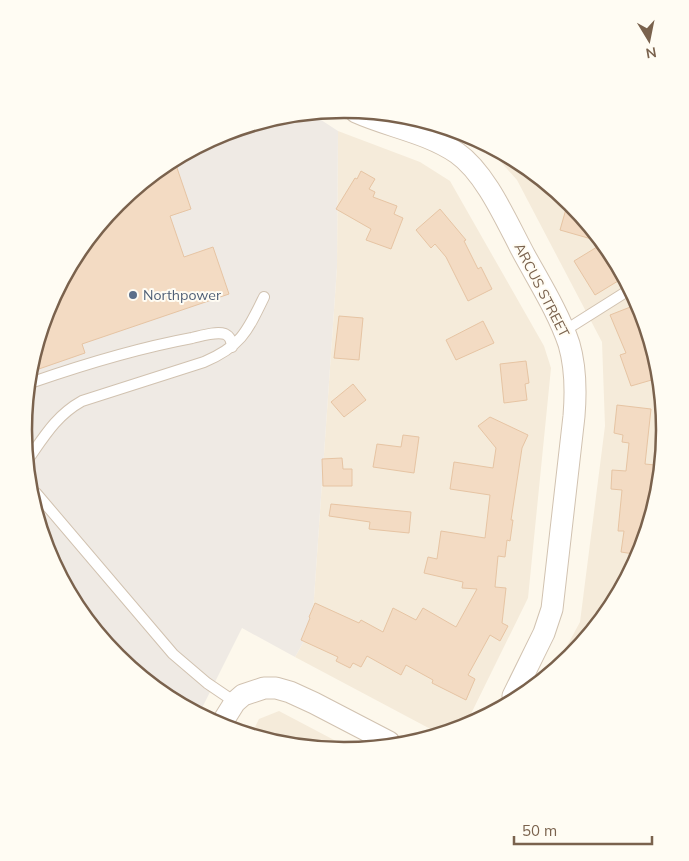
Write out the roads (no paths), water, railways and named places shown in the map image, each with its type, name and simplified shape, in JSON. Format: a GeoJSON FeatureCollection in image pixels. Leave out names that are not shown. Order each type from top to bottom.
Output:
{"type":"FeatureCollection","features":[{"type":"Feature","properties":{"kind":"street","name":"ARCUS STREET"},"geometry":{"type":"LineString","coordinates":[[375,120],[435,139],[470,163],[489,191],[564,331],[573,364],[576,391],[574,416],[552,609],[544,633],[515,692]]}},
{"type":"Feature","properties":{"kind":"street"},"geometry":{"type":"LineString","coordinates":[[225,719],[235,702],[243,695],[264,688],[276,688],[314,703],[385,740]]}},
{"type":"Feature","properties":{"kind":"lane"},"geometry":{"type":"LineString","coordinates":[[564,331],[624,293]]}},
{"type":"Feature","properties":{"kind":"lane"},"geometry":{"type":"LineString","coordinates":[[33,453],[60,417],[68,409],[82,401],[204,362],[232,347],[248,330],[264,297]]}},
{"type":"Feature","properties":{"kind":"lane"},"geometry":{"type":"LineString","coordinates":[[36,381],[134,350],[206,335],[228,335],[232,347]]}},
{"type":"Feature","properties":{"kind":"lane"},"geometry":{"type":"LineString","coordinates":[[40,497],[173,654],[202,679],[235,702]]}},
{"type":"Feature","properties":{"kind":"place","name":"Northpower"},"geometry":{"type":"Point","coordinates":[133,295]}}]}
